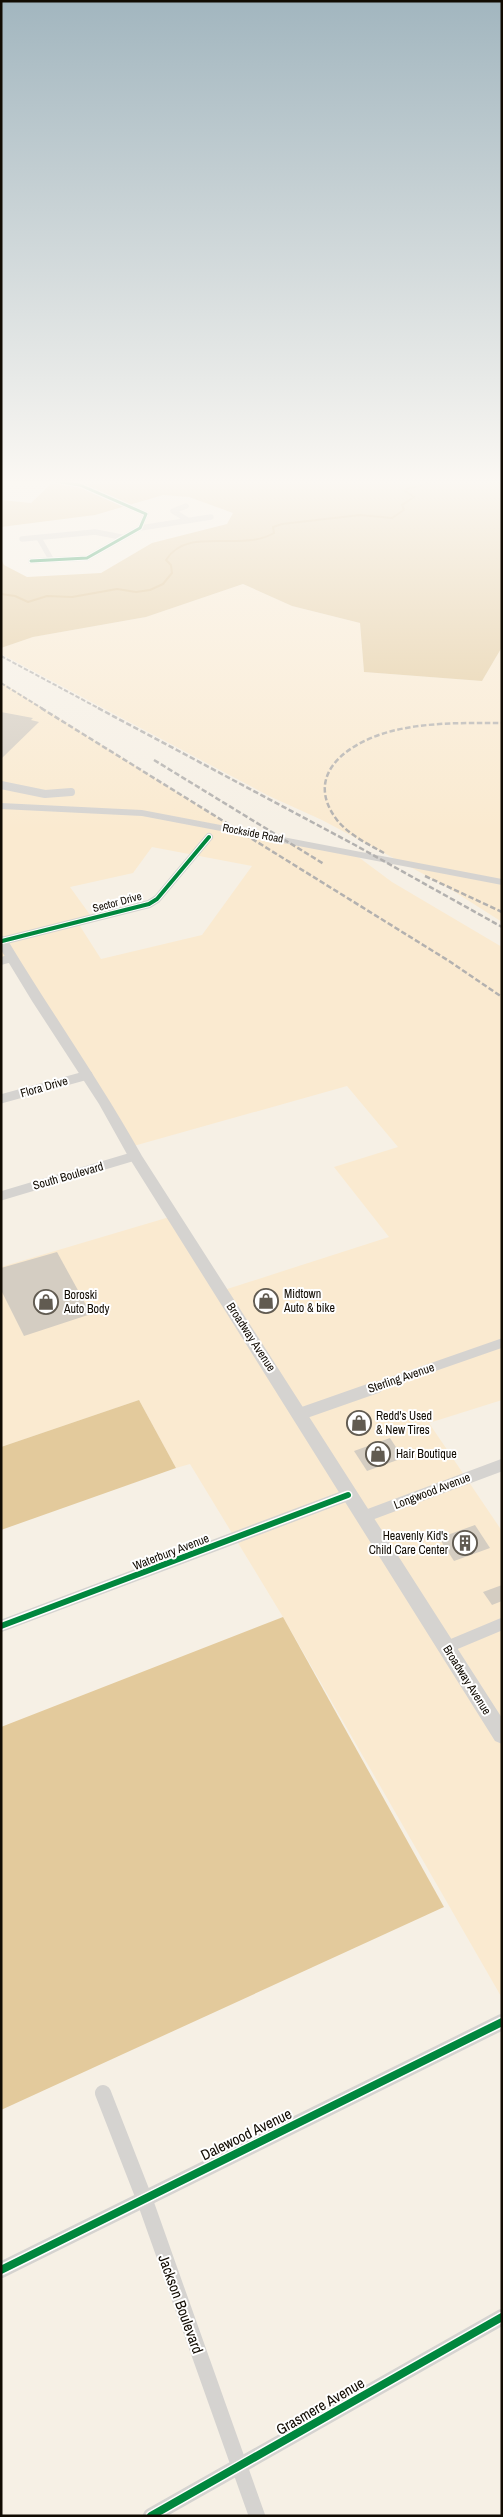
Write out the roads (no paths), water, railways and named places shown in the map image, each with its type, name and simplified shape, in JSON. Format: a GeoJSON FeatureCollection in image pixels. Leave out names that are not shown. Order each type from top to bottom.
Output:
{"type":"FeatureCollection","features":[{"type":"Feature","properties":{"kind":"main road","name":"Rockside Road"},"geometry":{"type":"LineString","coordinates":[[1,806],[142,813],[502,882]]}},
{"type":"Feature","properties":{"kind":"main road","name":"Broadway Avenue"},"geometry":{"type":"LineString","coordinates":[[2,940],[6,960],[88,1075],[135,1156],[300,1414],[348,1495],[502,1735]]}},
{"type":"Feature","properties":{"kind":"street"},"geometry":{"type":"LineString","coordinates":[[1,785],[45,794],[71,792]]}},
{"type":"Feature","properties":{"kind":"street","name":"Sector Drive"},"geometry":{"type":"LineString","coordinates":[[2,940],[149,904],[157,899],[209,837]]}},
{"type":"Feature","properties":{"kind":"street","name":"Flora Drive"},"geometry":{"type":"LineString","coordinates":[[1,1099],[88,1075]]}},
{"type":"Feature","properties":{"kind":"street","name":"South Boulevard"},"geometry":{"type":"LineString","coordinates":[[1,1196],[135,1156]]}},
{"type":"Feature","properties":{"kind":"street","name":"Sterling Avenue"},"geometry":{"type":"LineString","coordinates":[[300,1414],[502,1343]]}},
{"type":"Feature","properties":{"kind":"street","name":"Longwood Avenue"},"geometry":{"type":"LineString","coordinates":[[363,1517],[502,1465]]}},
{"type":"Feature","properties":{"kind":"street","name":"Waterbury Avenue"},"geometry":{"type":"LineString","coordinates":[[1,1626],[348,1495]]}},
{"type":"Feature","properties":{"kind":"street"},"geometry":{"type":"LineString","coordinates":[[447,1647],[502,1624]]}},
{"type":"Feature","properties":{"kind":"street","name":"Dalewood Avenue"},"geometry":{"type":"LineString","coordinates":[[1,2270],[502,2022]]}},
{"type":"Feature","properties":{"kind":"street","name":"Jackson Boulevard"},"geometry":{"type":"LineString","coordinates":[[103,2093],[144,2198],[257,2516]]}},
{"type":"Feature","properties":{"kind":"street","name":"Grasmere Avenue"},"geometry":{"type":"LineString","coordinates":[[151,2516],[502,2317]]}},
{"type":"Feature","properties":{"kind":"waterway"},"geometry":{"type":"LineString","coordinates":[[11,595],[28,602],[47,596],[81,595]]}},
{"type":"Feature","properties":{"kind":"railway"},"geometry":{"type":"LineString","coordinates":[[1,656],[100,709]]}},
{"type":"Feature","properties":{"kind":"railway"},"geometry":{"type":"LineString","coordinates":[[1,683],[43,709]]}},
{"type":"Feature","properties":{"kind":"railway"},"geometry":{"type":"LineString","coordinates":[[41,708],[449,961],[502,997]]}},
{"type":"Feature","properties":{"kind":"railway"},"geometry":{"type":"LineString","coordinates":[[98,708],[355,845],[502,927]]}},
{"type":"Feature","properties":{"kind":"railway"},"geometry":{"type":"LineString","coordinates":[[384,853],[359,839],[337,820],[328,803],[325,788],[328,775],[335,762],[360,743],[392,731],[460,723],[502,723]]}},
{"type":"Feature","properties":{"kind":"railway"},"geometry":{"type":"LineString","coordinates":[[154,760],[324,864]]}},
{"type":"Feature","properties":{"kind":"railway"},"geometry":{"type":"LineString","coordinates":[[425,876],[502,912]]}},
{"type":"Feature","properties":{"kind":"place","name":"Midtown Auto & bike"},"geometry":{"type":"Point","coordinates":[266,1301]}},
{"type":"Feature","properties":{"kind":"place","name":"Boroski Auto Body"},"geometry":{"type":"Point","coordinates":[46,1302]}},
{"type":"Feature","properties":{"kind":"place","name":"Redd's Used & New Tires"},"geometry":{"type":"Point","coordinates":[359,1423]}},
{"type":"Feature","properties":{"kind":"place","name":"Hair Boutique"},"geometry":{"type":"Point","coordinates":[378,1454]}},
{"type":"Feature","properties":{"kind":"place","name":"Heavenly Kid's Child Care Center"},"geometry":{"type":"Point","coordinates":[465,1543]}}]}
